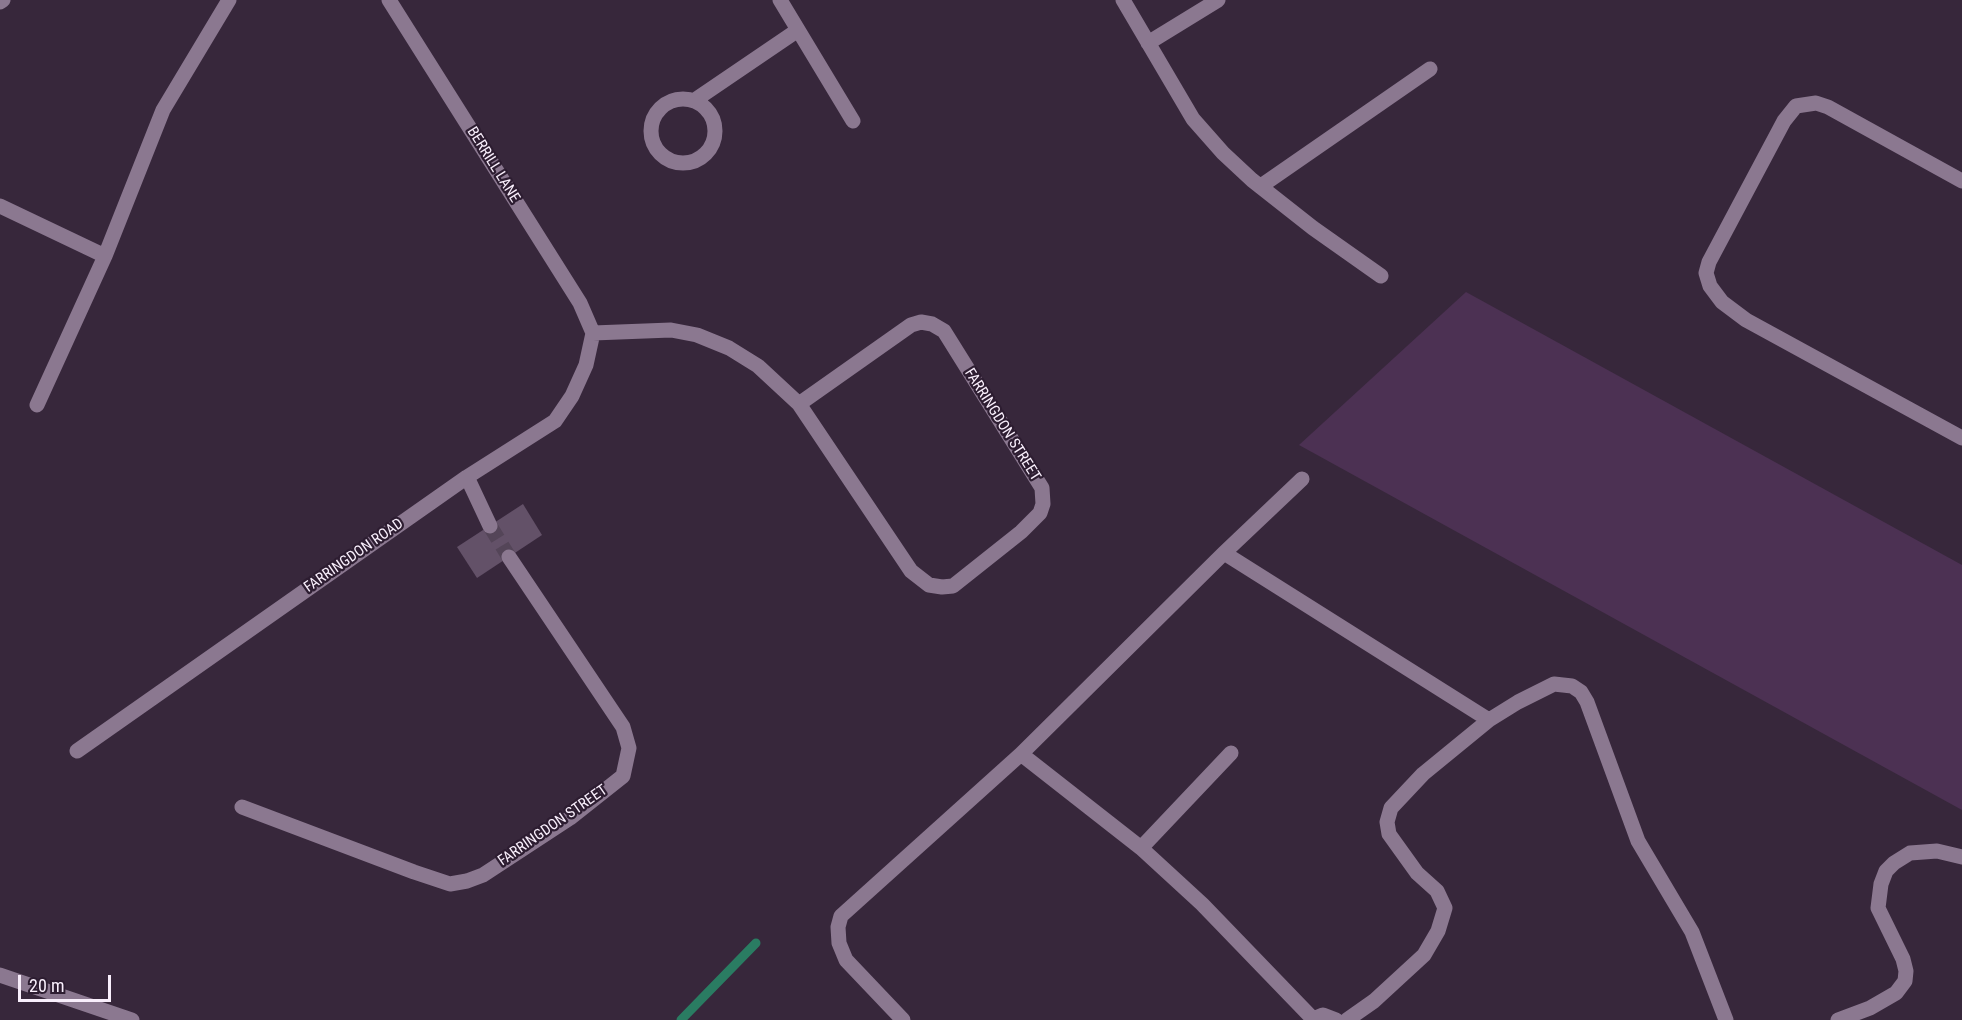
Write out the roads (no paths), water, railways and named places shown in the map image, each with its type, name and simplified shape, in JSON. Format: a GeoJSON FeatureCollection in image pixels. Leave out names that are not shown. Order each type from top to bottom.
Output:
{"type":"FeatureCollection","features":[{"type":"Feature","properties":{"kind":"street"},"geometry":{"type":"LineString","coordinates":[[37,405],[105,256],[163,110],[229,0]]}},
{"type":"Feature","properties":{"kind":"street","name":"BERRILL LANE"},"geometry":{"type":"LineString","coordinates":[[389,0],[580,303],[593,333]]}},
{"type":"Feature","properties":{"kind":"street"},"geometry":{"type":"LineString","coordinates":[[780,0],[853,121]]}},
{"type":"Feature","properties":{"kind":"street"},"geometry":{"type":"LineString","coordinates":[[1123,0],[1193,119],[1222,153],[1313,228],[1381,276]]}},
{"type":"Feature","properties":{"kind":"street"},"geometry":{"type":"LineString","coordinates":[[1148,43],[1218,0]]}},
{"type":"Feature","properties":{"kind":"street"},"geometry":{"type":"LineString","coordinates":[[695,100],[705,106],[711,116],[715,127],[715,138],[710,149],[702,157],[692,162],[681,163],[670,160],[654,145],[651,134],[655,115],[668,102],[686,98],[695,100],[798,30]]}},
{"type":"Feature","properties":{"kind":"street"},"geometry":{"type":"LineString","coordinates":[[1261,186],[1430,69]]}},
{"type":"Feature","properties":{"kind":"street"},"geometry":{"type":"LineString","coordinates":[[1962,181],[1828,107],[1816,103],[1796,106],[1779,131],[1709,262],[1706,273],[1710,286],[1722,303],[1746,320],[1962,438]]}},
{"type":"Feature","properties":{"kind":"street"},"geometry":{"type":"LineString","coordinates":[[0,206],[105,256]]}},
{"type":"Feature","properties":{"kind":"street","name":"FARRINGDON STREET"},"geometry":{"type":"LineString","coordinates":[[593,333],[670,330],[697,335],[729,348],[758,366],[799,404],[911,571],[929,585],[953,586],[1040,513],[1043,504],[1042,489],[944,332],[932,324],[921,322],[911,325],[799,404]]}},
{"type":"Feature","properties":{"kind":"street","name":"FARRINGDON ROAD"},"geometry":{"type":"LineString","coordinates":[[76,751],[467,477],[555,421],[572,396],[586,365],[593,333]]}},
{"type":"Feature","properties":{"kind":"street"},"geometry":{"type":"LineString","coordinates":[[467,477],[490,526]]}},
{"type":"Feature","properties":{"kind":"street"},"geometry":{"type":"LineString","coordinates":[[903,1020],[846,960],[838,943],[841,916],[1021,754],[1302,479]]}},
{"type":"Feature","properties":{"kind":"street"},"geometry":{"type":"LineString","coordinates":[[1224,554],[1489,720]]}},
{"type":"Feature","properties":{"kind":"street","name":"FARRINGDON STREET"},"geometry":{"type":"LineString","coordinates":[[242,807],[450,884],[483,875],[570,818],[623,776],[629,748],[623,727],[509,557]]}},
{"type":"Feature","properties":{"kind":"street"},"geometry":{"type":"LineString","coordinates":[[1347,1020],[1374,1001],[1424,955],[1438,931],[1445,908],[1437,891],[1417,873],[1389,834],[1387,822],[1390,808],[1423,774],[1489,720],[1554,684],[1572,686],[1581,692],[1587,702],[1638,841],[1692,932],[1726,1020]]}},
{"type":"Feature","properties":{"kind":"street"},"geometry":{"type":"LineString","coordinates":[[1141,848],[1231,753]]}},
{"type":"Feature","properties":{"kind":"street"},"geometry":{"type":"LineString","coordinates":[[1021,754],[1141,848],[1202,904],[1312,1019],[1323,1015],[1336,1020]]}},
{"type":"Feature","properties":{"kind":"street"},"geometry":{"type":"LineString","coordinates":[[1838,1020],[1871,1014],[1896,993],[1905,981],[1906,971],[1903,959],[1878,908],[1881,884],[1886,871],[1910,853],[1937,850],[1962,857]]}},
{"type":"Feature","properties":{"kind":"street"},"geometry":{"type":"LineString","coordinates":[[0,975],[132,1020]]}},
{"type":"Feature","properties":{"kind":"waterway"},"geometry":{"type":"LineString","coordinates":[[681,1020],[756,943]]}},
{"type":"Feature","properties":{"kind":"tunnel"},"geometry":{"type":"LineString","coordinates":[[490,526],[509,557]]}}]}
